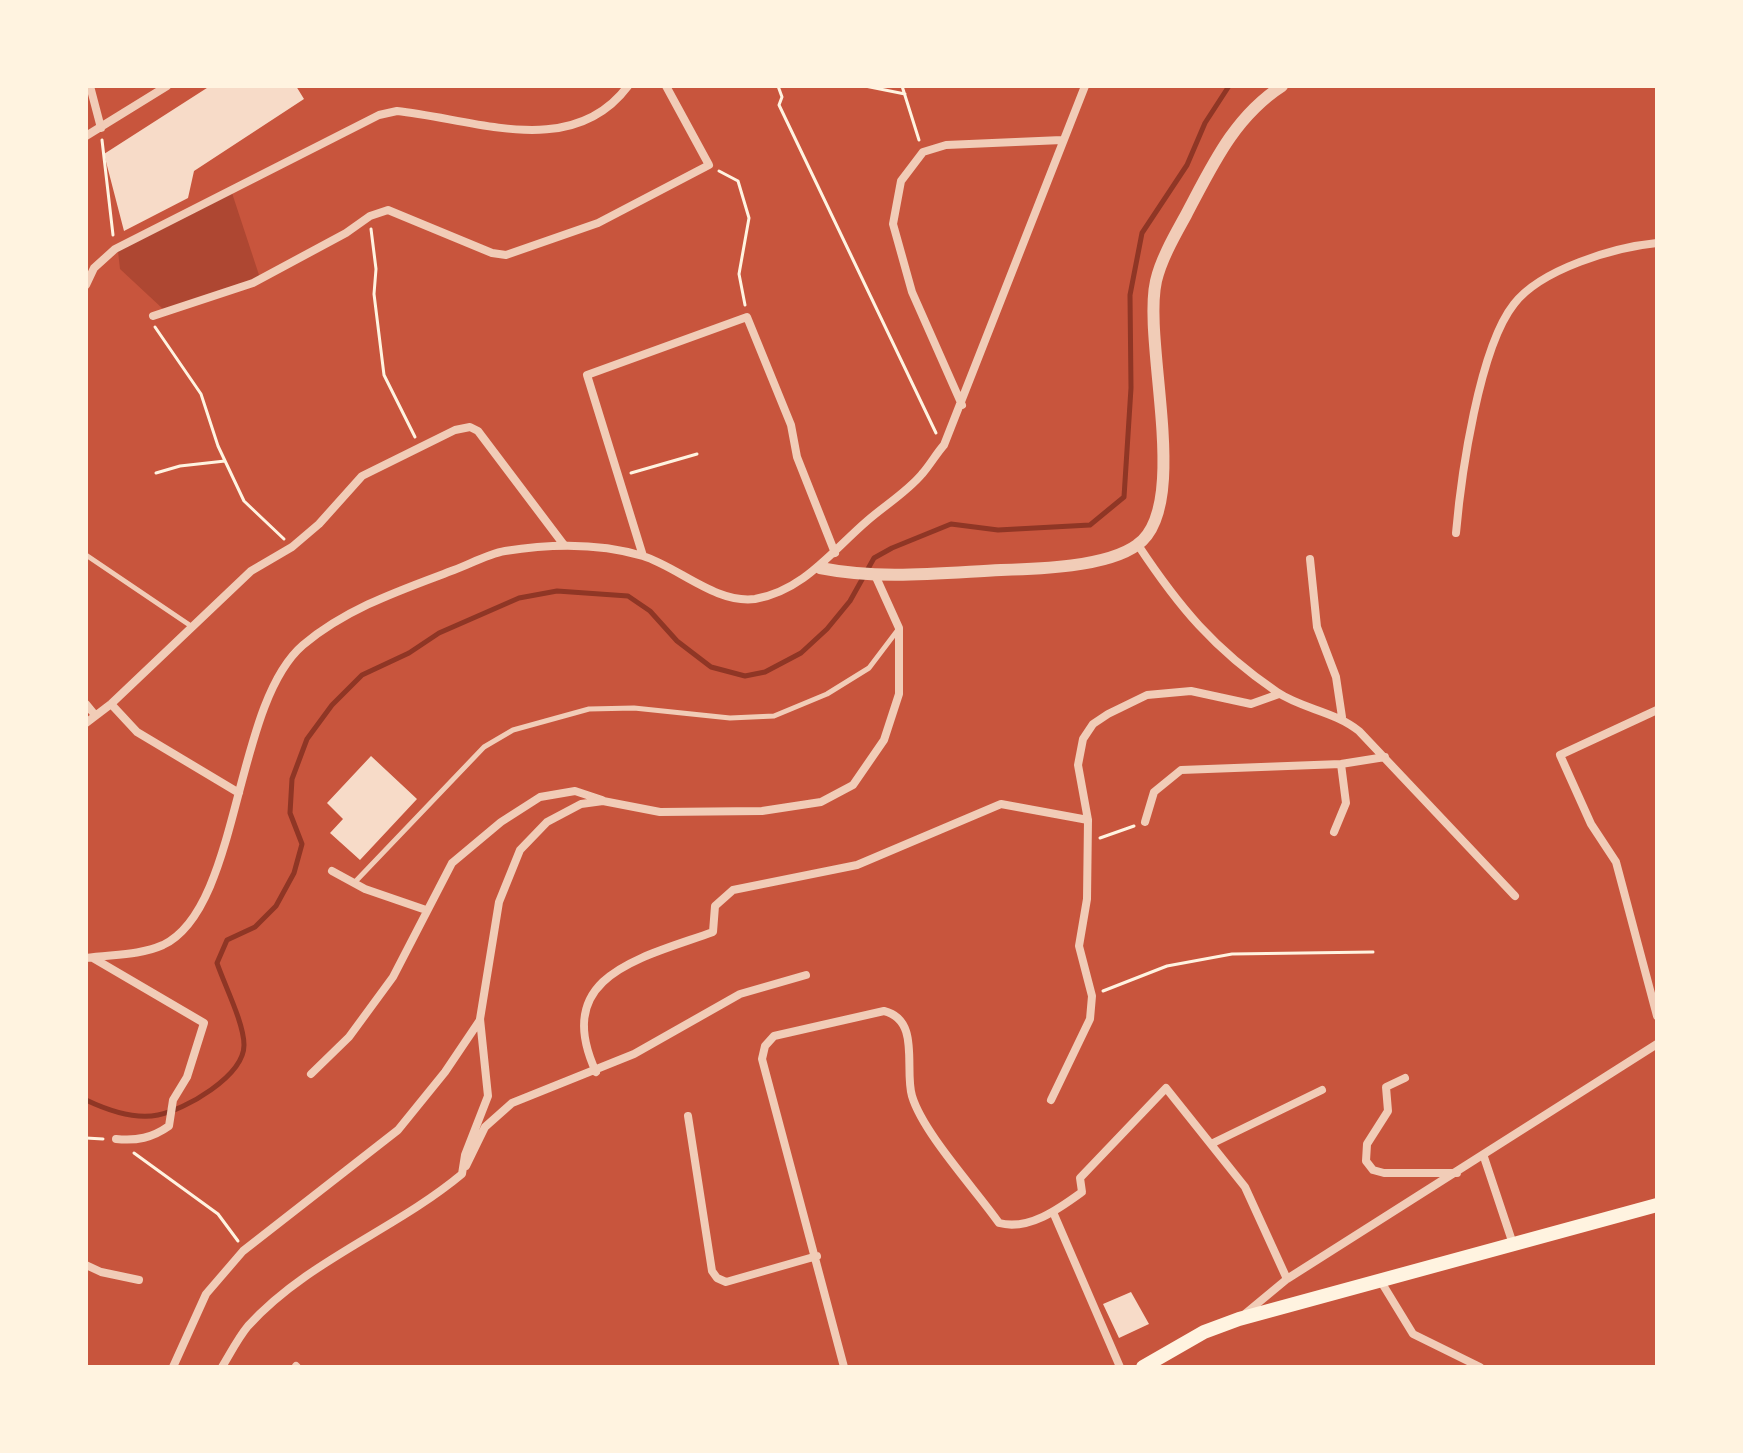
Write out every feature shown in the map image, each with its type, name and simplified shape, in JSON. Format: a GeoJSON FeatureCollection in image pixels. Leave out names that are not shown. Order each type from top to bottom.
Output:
{"type":"FeatureCollection","features":[{"type":"Feature","properties":{"kind":"main road"},"geometry":{"type":"LineString","coordinates":[[1143,1367],[1204,1332],[1239,1319],[1657,1205]]}},
{"type":"Feature","properties":{"kind":"street"},"geometry":{"type":"LineString","coordinates":[[90,86],[101,128]]}},
{"type":"Feature","properties":{"kind":"street"},"geometry":{"type":"LineString","coordinates":[[86,136],[167,86]]}},
{"type":"Feature","properties":{"kind":"street"},"geometry":{"type":"LineString","coordinates":[[86,285],[94,268],[115,249],[379,115],[397,111],[517,131],[553,129],[581,124],[603,112],[628,86]]}},
{"type":"Feature","properties":{"kind":"street"},"geometry":{"type":"LineString","coordinates":[[153,316],[253,283],[346,233],[370,216],[388,210],[506,255],[598,223],[709,165],[666,86]]}},
{"type":"Feature","properties":{"kind":"street"},"geometry":{"type":"LineString","coordinates":[[89,958],[133,954],[162,945],[189,926],[225,844],[267,703],[283,668],[303,645],[361,606],[501,552],[564,545],[643,556],[734,598],[752,599],[775,594],[820,568],[921,476],[943,445],[962,405],[1085,86]]}},
{"type":"Feature","properties":{"kind":"street"},"geometry":{"type":"LineString","coordinates":[[820,568],[874,575],[1038,569],[1106,558],[1138,545],[1153,526],[1165,474],[1153,322],[1156,280],[1175,235],[1223,145],[1242,120],[1282,86]]}},
{"type":"Feature","properties":{"kind":"street"},"geometry":{"type":"LineString","coordinates":[[962,405],[912,292],[893,224],[901,181],[923,152],[946,145],[1062,140]]}},
{"type":"Feature","properties":{"kind":"street"},"geometry":{"type":"LineString","coordinates":[[1456,533],[1459,502],[1489,355],[1514,303],[1560,268],[1657,243]]}},
{"type":"Feature","properties":{"kind":"street"},"geometry":{"type":"LineString","coordinates":[[643,556],[587,375],[747,317],[791,425],[797,457],[835,553]]}},
{"type":"Feature","properties":{"kind":"street"},"geometry":{"type":"LineString","coordinates":[[86,723],[111,704],[251,571],[292,547],[319,524],[362,476],[463,428],[478,431],[517,478],[564,545]]}},
{"type":"Feature","properties":{"kind":"street"},"geometry":{"type":"LineString","coordinates":[[1138,545],[1180,608],[1208,637],[1279,694],[1342,717],[1385,757],[1515,896]]}},
{"type":"Feature","properties":{"kind":"street"},"geometry":{"type":"LineString","coordinates":[[1310,559],[1317,627],[1336,677],[1342,717]]}},
{"type":"Feature","properties":{"kind":"street"},"geometry":{"type":"LineString","coordinates":[[311,1074],[349,1037],[393,977],[452,863],[501,822],[540,797],[575,791],[603,801],[660,812],[762,811],[821,802],[853,785],[884,740],[899,694],[899,628],[874,575]]}},
{"type":"Feature","properties":{"kind":"street"},"geometry":{"type":"LineString","coordinates":[[1051,1100],[1090,1019],[1092,996],[1079,946],[1087,899],[1088,820],[1078,765],[1083,739],[1093,724],[1147,695],[1191,691],[1251,704],[1279,694]]}},
{"type":"Feature","properties":{"kind":"street"},"geometry":{"type":"LineString","coordinates":[[86,704],[95,715]]}},
{"type":"Feature","properties":{"kind":"street"},"geometry":{"type":"LineString","coordinates":[[111,704],[137,732],[239,793]]}},
{"type":"Feature","properties":{"kind":"street"},"geometry":{"type":"LineString","coordinates":[[1657,710],[1560,755],[1591,824],[1616,862],[1657,1016]]}},
{"type":"Feature","properties":{"kind":"street"},"geometry":{"type":"LineString","coordinates":[[1145,822],[1154,792],[1181,770],[1341,764],[1385,757]]}},
{"type":"Feature","properties":{"kind":"street"},"geometry":{"type":"LineString","coordinates":[[1334,832],[1346,803],[1341,764]]}},
{"type":"Feature","properties":{"kind":"street"},"geometry":{"type":"LineString","coordinates":[[462,1174],[469,1144],[488,1096],[480,1019],[499,902],[520,850],[547,822],[581,804],[603,801]]}},
{"type":"Feature","properties":{"kind":"street"},"geometry":{"type":"LineString","coordinates":[[596,1072],[583,1034],[587,998],[608,977],[649,955],[713,932],[715,906],[733,890],[857,865],[1001,804],[1088,820]]}},
{"type":"Feature","properties":{"kind":"street"},"geometry":{"type":"LineString","coordinates":[[332,871],[354,883],[426,910]]}},
{"type":"Feature","properties":{"kind":"street"},"geometry":{"type":"LineString","coordinates":[[89,958],[204,1023],[187,1077],[173,1100],[169,1122],[155,1136],[134,1141],[116,1139]]}},
{"type":"Feature","properties":{"kind":"street"},"geometry":{"type":"LineString","coordinates":[[222,1367],[247,1327],[274,1302],[339,1253],[462,1174],[485,1127],[512,1103],[596,1072],[740,994],[806,975]]}},
{"type":"Feature","properties":{"kind":"street"},"geometry":{"type":"LineString","coordinates":[[844,1367],[817,1256],[762,1059],[765,1046],[774,1036],[884,1011],[903,1023],[909,1043],[908,1077],[922,1116],[999,1223],[1016,1225],[1053,1212],[1082,1192],[1080,1178],[1166,1088],[1245,1187],[1287,1279]]}},
{"type":"Feature","properties":{"kind":"street"},"geometry":{"type":"LineString","coordinates":[[173,1367],[206,1294],[243,1251],[398,1130],[445,1072],[480,1019]]}},
{"type":"Feature","properties":{"kind":"street"},"geometry":{"type":"LineString","coordinates":[[1239,1319],[1287,1279],[1484,1157],[1657,1044]]}},
{"type":"Feature","properties":{"kind":"street"},"geometry":{"type":"LineString","coordinates":[[1405,1078],[1386,1087],[1388,1111],[1367,1144],[1366,1161],[1373,1170],[1384,1173],[1458,1173]]}},
{"type":"Feature","properties":{"kind":"street"},"geometry":{"type":"LineString","coordinates":[[1211,1144],[1322,1090]]}},
{"type":"Feature","properties":{"kind":"street"},"geometry":{"type":"LineString","coordinates":[[688,1116],[712,1271],[717,1278],[726,1282],[817,1256]]}},
{"type":"Feature","properties":{"kind":"street"},"geometry":{"type":"LineString","coordinates":[[1484,1157],[1513,1244]]}},
{"type":"Feature","properties":{"kind":"street"},"geometry":{"type":"LineString","coordinates":[[1053,1212],[1120,1367]]}},
{"type":"Feature","properties":{"kind":"street"},"geometry":{"type":"LineString","coordinates":[[86,1265],[101,1272],[139,1280]]}},
{"type":"Feature","properties":{"kind":"street"},"geometry":{"type":"LineString","coordinates":[[1380,1280],[1413,1334],[1480,1367]]}},
{"type":"Feature","properties":{"kind":"lane"},"geometry":{"type":"LineString","coordinates":[[86,555],[191,626]]}},
{"type":"Feature","properties":{"kind":"lane"},"geometry":{"type":"LineString","coordinates":[[354,883],[484,747],[513,730],[589,709],[634,708],[730,718],[774,716],[827,694],[869,668],[899,628]]}},
{"type":"Feature","properties":{"kind":"path"},"geometry":{"type":"LineString","coordinates":[[778,86],[782,97],[779,105],[889,341],[943,445]]}},
{"type":"Feature","properties":{"kind":"path"},"geometry":{"type":"LineString","coordinates":[[865,86],[905,94]]}},
{"type":"Feature","properties":{"kind":"path"},"geometry":{"type":"LineString","coordinates":[[902,86],[923,152]]}},
{"type":"Feature","properties":{"kind":"path"},"geometry":{"type":"LineString","coordinates":[[101,128],[115,249]]}},
{"type":"Feature","properties":{"kind":"path"},"geometry":{"type":"LineString","coordinates":[[709,165],[738,181],[749,218],[739,274],[747,317]]}},
{"type":"Feature","properties":{"kind":"path"},"geometry":{"type":"LineString","coordinates":[[370,216],[384,375],[420,447]]}},
{"type":"Feature","properties":{"kind":"path"},"geometry":{"type":"LineString","coordinates":[[153,316],[164,343],[201,394],[225,461],[244,501],[292,547]]}},
{"type":"Feature","properties":{"kind":"path"},"geometry":{"type":"LineString","coordinates":[[619,476],[697,454]]}},
{"type":"Feature","properties":{"kind":"path"},"geometry":{"type":"LineString","coordinates":[[156,473],[225,461]]}},
{"type":"Feature","properties":{"kind":"path"},"geometry":{"type":"LineString","coordinates":[[1088,842],[1145,822]]}},
{"type":"Feature","properties":{"kind":"path"},"geometry":{"type":"LineString","coordinates":[[1092,996],[1167,966],[1232,954],[1373,952]]}},
{"type":"Feature","properties":{"kind":"path"},"geometry":{"type":"LineString","coordinates":[[86,1138],[116,1139],[218,1214],[243,1251]]}},
{"type":"Feature","properties":{"kind":"shaded area"},"geometry":{"type":"Polygon","coordinates":[[[232,193],[260,278],[163,309],[120,269],[118,251],[232,193]]]}},
{"type":"Feature","properties":{"kind":"building"},"geometry":{"type":"Polygon","coordinates":[[[210,86],[296,86],[304,99],[194,171],[188,198],[124,231],[104,154],[210,86]]]}},
{"type":"Feature","properties":{"kind":"building"},"geometry":{"type":"Polygon","coordinates":[[[371,756],[417,799],[360,860],[330,833],[343,819],[327,803],[371,756]]]}},
{"type":"Feature","properties":{"kind":"building"},"geometry":{"type":"Polygon","coordinates":[[[1131,1292],[1149,1324],[1119,1338],[1103,1304],[1131,1292]]]}},
{"type":"Feature","properties":{"kind":"waterway"},"geometry":{"type":"LineString","coordinates":[[86,1100],[130,1115],[158,1115],[197,1099],[234,1068],[241,1057],[243,1036],[217,963],[227,940],[255,927],[276,906],[294,873],[302,844],[290,813],[292,779],[307,739],[332,705],[362,675],[409,653],[439,633],[519,598],[557,591],[628,596],[650,611],[677,641],[711,667],[745,676],[765,672],[801,653],[827,629],[850,601],[874,558],[892,548],[951,524],[998,530],[1090,525],[1124,497],[1131,388],[1130,295],[1142,233],[1187,165],[1205,123],[1229,86]]}}]}
